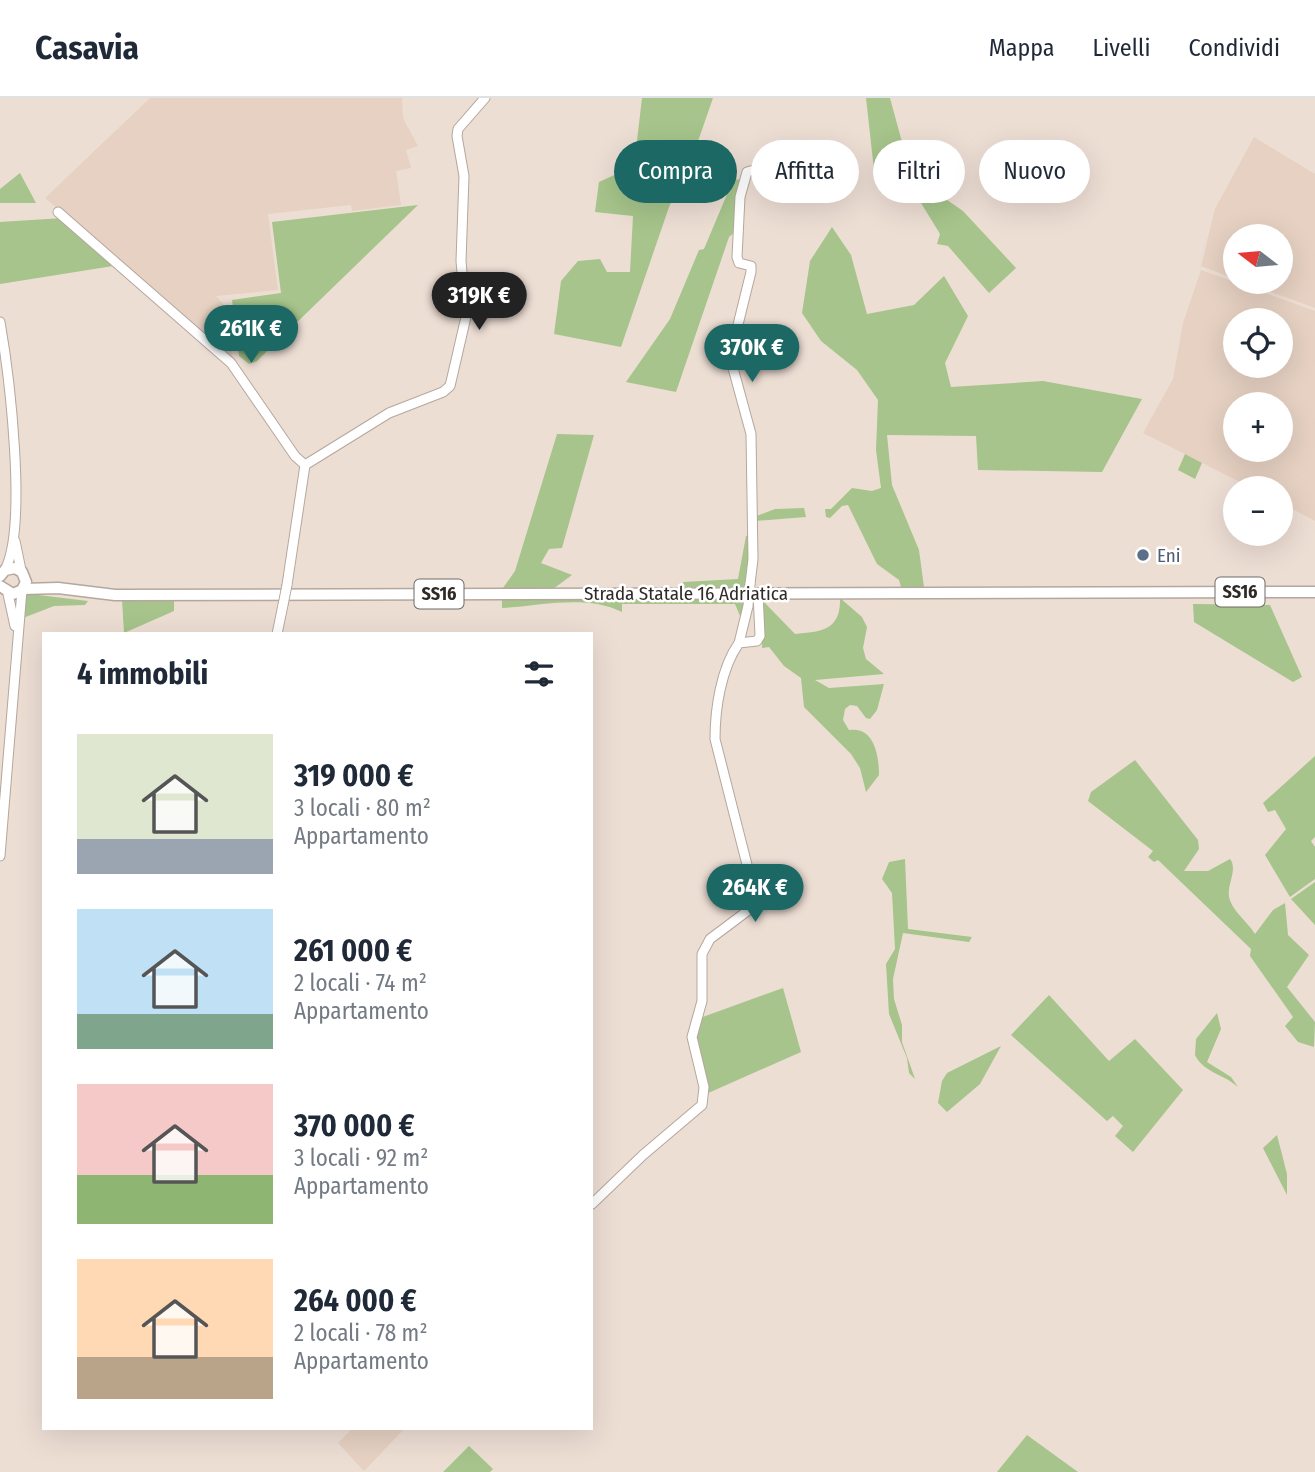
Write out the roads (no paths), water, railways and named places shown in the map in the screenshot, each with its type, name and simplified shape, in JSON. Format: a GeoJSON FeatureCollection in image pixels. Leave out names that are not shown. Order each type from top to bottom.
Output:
{"type":"FeatureCollection","features":[{"type":"Feature","properties":{"kind":"main road","name":"SS16"},"geometry":{"type":"LineString","coordinates":[[2,573],[11,568],[22,572]]}},
{"type":"Feature","properties":{"kind":"main road","name":"Strada Statale 16 Adriatica"},"geometry":{"type":"LineString","coordinates":[[22,572],[58,588]]}},
{"type":"Feature","properties":{"kind":"main road"},"geometry":{"type":"LineString","coordinates":[[22,572],[23,589]]}},
{"type":"Feature","properties":{"kind":"main road","name":"SS16"},"geometry":{"type":"LineString","coordinates":[[2,588],[23,589]]}},
{"type":"Feature","properties":{"kind":"main road","name":"Strada Statale 16 Adriatica"},"geometry":{"type":"LineString","coordinates":[[23,589],[58,588],[115,595],[757,590],[1315,592]]}},
{"type":"Feature","properties":{"kind":"street"},"geometry":{"type":"LineString","coordinates":[[277,632],[305,465],[389,413],[450,386],[466,317],[461,261],[464,176],[457,136],[458,129],[485,98]]}},
{"type":"Feature","properties":{"kind":"street"},"geometry":{"type":"LineString","coordinates":[[739,643],[757,641],[760,636],[753,559],[751,434],[730,358],[751,272],[751,266],[739,262],[737,257],[740,197],[747,172],[751,171]]}},
{"type":"Feature","properties":{"kind":"street"},"geometry":{"type":"LineString","coordinates":[[58,212],[231,363],[295,456],[305,465]]}},
{"type":"Feature","properties":{"kind":"street"},"geometry":{"type":"LineString","coordinates":[[0,322],[13,418],[13,534],[22,572]]}},
{"type":"Feature","properties":{"kind":"street"},"geometry":{"type":"LineString","coordinates":[[2,573],[13,534]]}},
{"type":"Feature","properties":{"kind":"street"},"geometry":{"type":"LineString","coordinates":[[2,588],[17,636]]}},
{"type":"Feature","properties":{"kind":"street"},"geometry":{"type":"LineString","coordinates":[[0,856],[23,589]]}},
{"type":"Feature","properties":{"kind":"street"},"geometry":{"type":"LineString","coordinates":[[593,1203],[643,1155],[702,1105],[704,1087],[692,1037],[702,1002],[702,954],[710,939],[754,906],[755,896],[715,739],[715,721],[725,676],[739,643],[748,606],[757,590]]}},
{"type":"Feature","properties":{"kind":"place","name":"Eni"},"geometry":{"type":"Point","coordinates":[1143,555]}}]}
